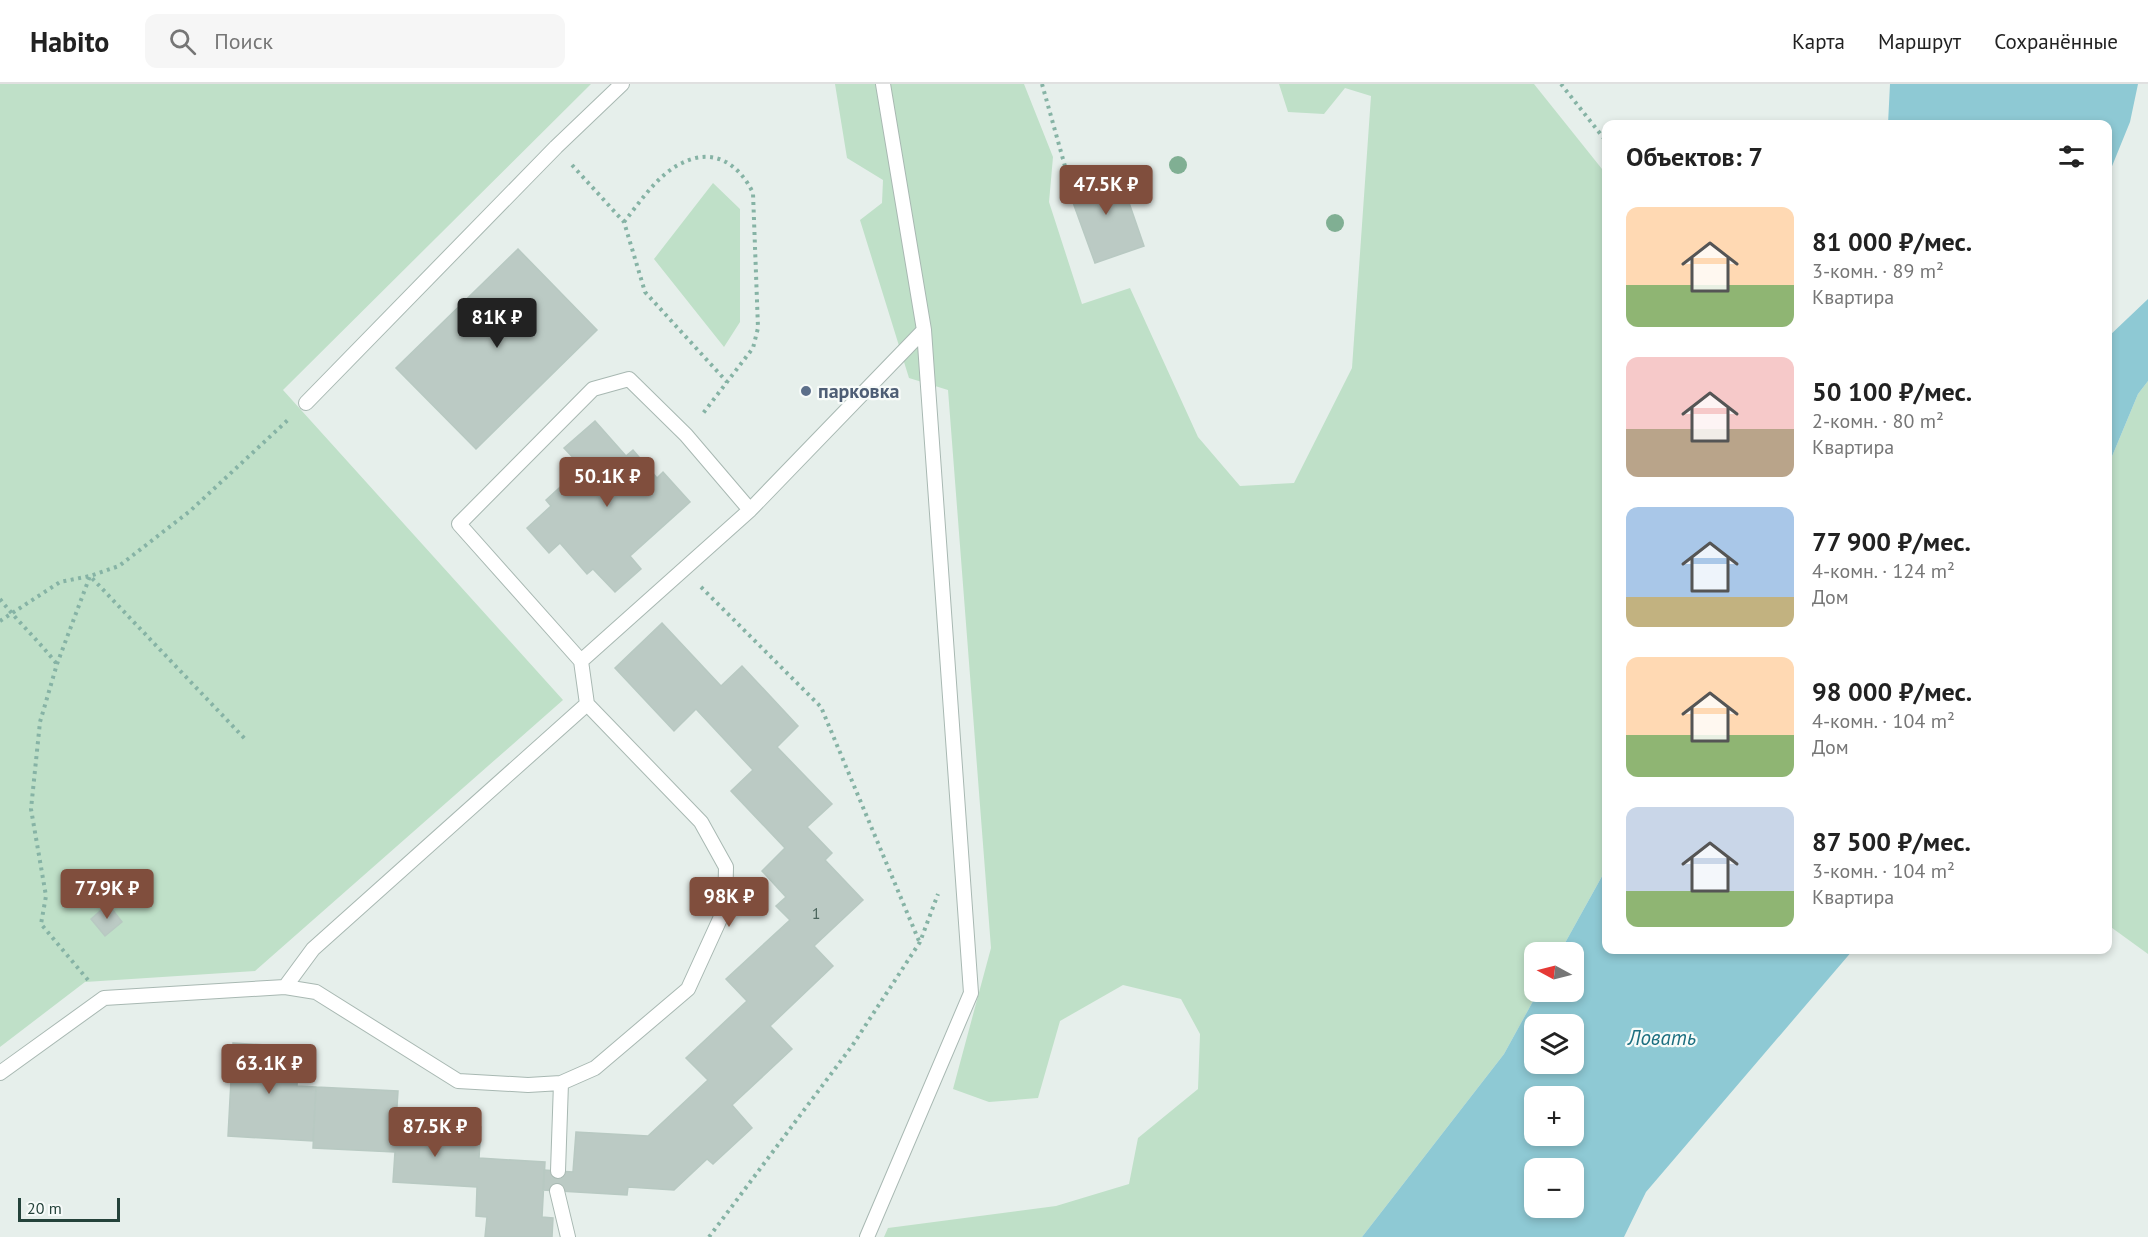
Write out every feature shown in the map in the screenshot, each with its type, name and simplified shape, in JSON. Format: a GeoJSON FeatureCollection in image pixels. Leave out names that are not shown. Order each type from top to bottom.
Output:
{"type":"FeatureCollection","features":[{"type":"Feature","properties":{"kind":"lane"},"geometry":{"type":"LineString","coordinates":[[306,403],[556,147],[622,84]]}},
{"type":"Feature","properties":{"kind":"lane"},"geometry":{"type":"LineString","coordinates":[[867,1237],[971,993],[924,330],[883,84]]}},
{"type":"Feature","properties":{"kind":"lane"},"geometry":{"type":"LineString","coordinates":[[581,661],[750,510],[924,330]]}},
{"type":"Feature","properties":{"kind":"lane"},"geometry":{"type":"LineString","coordinates":[[0,1073],[104,998],[285,987],[316,992],[458,1081],[528,1086],[561,1083],[595,1068],[688,989],[725,908],[726,867],[701,822],[587,704],[581,661],[459,524],[593,389],[629,379],[686,435],[750,510]]}},
{"type":"Feature","properties":{"kind":"lane"},"geometry":{"type":"LineString","coordinates":[[285,987],[313,950],[587,704]]}},
{"type":"Feature","properties":{"kind":"lane"},"geometry":{"type":"LineString","coordinates":[[558,1171],[561,1083]]}},
{"type":"Feature","properties":{"kind":"lane"},"geometry":{"type":"LineString","coordinates":[[557,1191],[568,1237]]}},
{"type":"Feature","properties":{"kind":"path"},"geometry":{"type":"LineString","coordinates":[[1042,84],[1068,177]]}},
{"type":"Feature","properties":{"kind":"path"},"geometry":{"type":"LineString","coordinates":[[1561,84],[1602,136]]}},
{"type":"Feature","properties":{"kind":"path"},"geometry":{"type":"LineString","coordinates":[[556,147],[624,222],[645,292],[727,382]]}},
{"type":"Feature","properties":{"kind":"path"},"geometry":{"type":"LineString","coordinates":[[624,222],[659,180],[682,162],[707,158],[728,161],[745,176],[753,193],[758,328],[753,348],[686,435]]}},
{"type":"Feature","properties":{"kind":"path"},"geometry":{"type":"LineString","coordinates":[[0,621],[60,582],[90,576],[119,566],[190,511],[306,403]]}},
{"type":"Feature","properties":{"kind":"path"},"geometry":{"type":"LineString","coordinates":[[683,569],[821,707],[920,942]]}},
{"type":"Feature","properties":{"kind":"path"},"geometry":{"type":"LineString","coordinates":[[90,576],[57,664],[40,722],[31,809],[46,897],[41,924],[104,998]]}},
{"type":"Feature","properties":{"kind":"path"},"geometry":{"type":"LineString","coordinates":[[90,576],[245,739]]}},
{"type":"Feature","properties":{"kind":"path"},"geometry":{"type":"LineString","coordinates":[[0,599],[12,615],[33,633],[57,664]]}},
{"type":"Feature","properties":{"kind":"path"},"geometry":{"type":"LineString","coordinates":[[709,1237],[852,1046],[920,942],[939,892]]}},
{"type":"Feature","properties":{"kind":"green space"},"geometry":{"type":"Polygon","coordinates":[[[0,84],[591,84],[283,390],[563,700],[255,971],[85,982],[0,1047],[0,84]]]}},
{"type":"Feature","properties":{"kind":"green space"},"geometry":{"type":"Polygon","coordinates":[[[835,84],[1024,84],[1053,157],[1049,202],[1082,304],[1130,288],[1198,437],[1240,486],[1294,483],[1352,368],[1371,96],[1345,88],[1324,114],[1288,112],[1279,84],[1534,84],[1602,169],[1602,876],[1566,942],[1524,942],[1524,1002],[1533,1002],[1504,1054],[1362,1237],[884,1237],[888,1228],[1056,1206],[1129,1184],[1138,1138],[1198,1089],[1200,1034],[1181,999],[1123,985],[1060,1021],[1038,1098],[989,1102],[953,1089],[991,948],[948,390],[909,378],[860,220],[882,203],[883,180],[847,158],[835,84]]]}},
{"type":"Feature","properties":{"kind":"green space"},"geometry":{"type":"Polygon","coordinates":[[[713,183],[740,209],[740,322],[724,347],[654,259],[713,183]]]}},
{"type":"Feature","properties":{"kind":"green space"},"geometry":{"type":"Polygon","coordinates":[[[2148,381],[2148,954],[2112,928],[2112,456],[2138,394],[2148,381]]]}},
{"type":"Feature","properties":{"kind":"water"},"geometry":{"type":"Polygon","coordinates":[[[1890,84],[2138,84],[2130,122],[2112,166],[2112,120],[1888,120],[1890,84]]]}},
{"type":"Feature","properties":{"kind":"water"},"geometry":{"type":"Polygon","coordinates":[[[2148,299],[2148,381],[2138,394],[2112,456],[2112,333],[2148,299]]]}},
{"type":"Feature","properties":{"kind":"water","name":"Ловать"},"geometry":{"type":"Polygon","coordinates":[[[1602,876],[1602,954],[1850,954],[1646,1192],[1624,1237],[1362,1237],[1504,1054],[1524,1018],[1524,1074],[1584,1074],[1584,1014],[1526,1014],[1533,1002],[1584,1002],[1584,942],[1566,942],[1602,876]]]}},
{"type":"Feature","properties":{"kind":"building"},"geometry":{"type":"Polygon","coordinates":[[[1117,168],[1144,246],[1095,263],[1067,186],[1117,168]]]}},
{"type":"Feature","properties":{"kind":"building"},"geometry":{"type":"Polygon","coordinates":[[[518,249],[597,330],[476,449],[396,368],[518,249]]]}},
{"type":"Feature","properties":{"kind":"building"},"geometry":{"type":"Polygon","coordinates":[[[595,421],[626,456],[633,450],[657,478],[663,472],[690,502],[630,556],[641,569],[615,592],[593,569],[587,574],[560,543],[549,553],[527,528],[551,506],[546,500],[582,467],[564,448],[595,421]]]}},
{"type":"Feature","properties":{"kind":"building"},"geometry":{"type":"Polygon","coordinates":[[[662,623],[721,686],[742,666],[798,726],[777,747],[832,804],[807,827],[832,853],[825,860],[863,900],[814,946],[833,966],[770,1026],[792,1049],[732,1105],[752,1128],[713,1164],[707,1159],[674,1190],[628,1187],[627,1195],[543,1190],[544,1170],[573,1172],[576,1132],[648,1136],[708,1080],[686,1058],[747,1001],[726,979],[790,920],[776,906],[786,897],[762,871],[785,848],[731,791],[753,770],[696,709],[674,731],[615,668],[662,623]]]}},
{"type":"Feature","properties":{"kind":"building"},"geometry":{"type":"Polygon","coordinates":[[[108,904],[122,922],[105,936],[91,919],[108,904]]]}},
{"type":"Feature","properties":{"kind":"building"},"geometry":{"type":"Polygon","coordinates":[[[233,1043],[299,1047],[297,1086],[316,1087],[313,1141],[228,1136],[233,1043]]]}},
{"type":"Feature","properties":{"kind":"building"},"geometry":{"type":"Polygon","coordinates":[[[316,1087],[398,1091],[396,1122],[481,1127],[479,1158],[545,1162],[542,1217],[553,1218],[552,1237],[485,1237],[487,1217],[476,1216],[477,1187],[393,1182],[395,1152],[313,1148],[316,1087]]]}},
{"type":"Feature","properties":{"kind":"place","name":"парковка"},"geometry":{"type":"Point","coordinates":[806,391]}}]}
